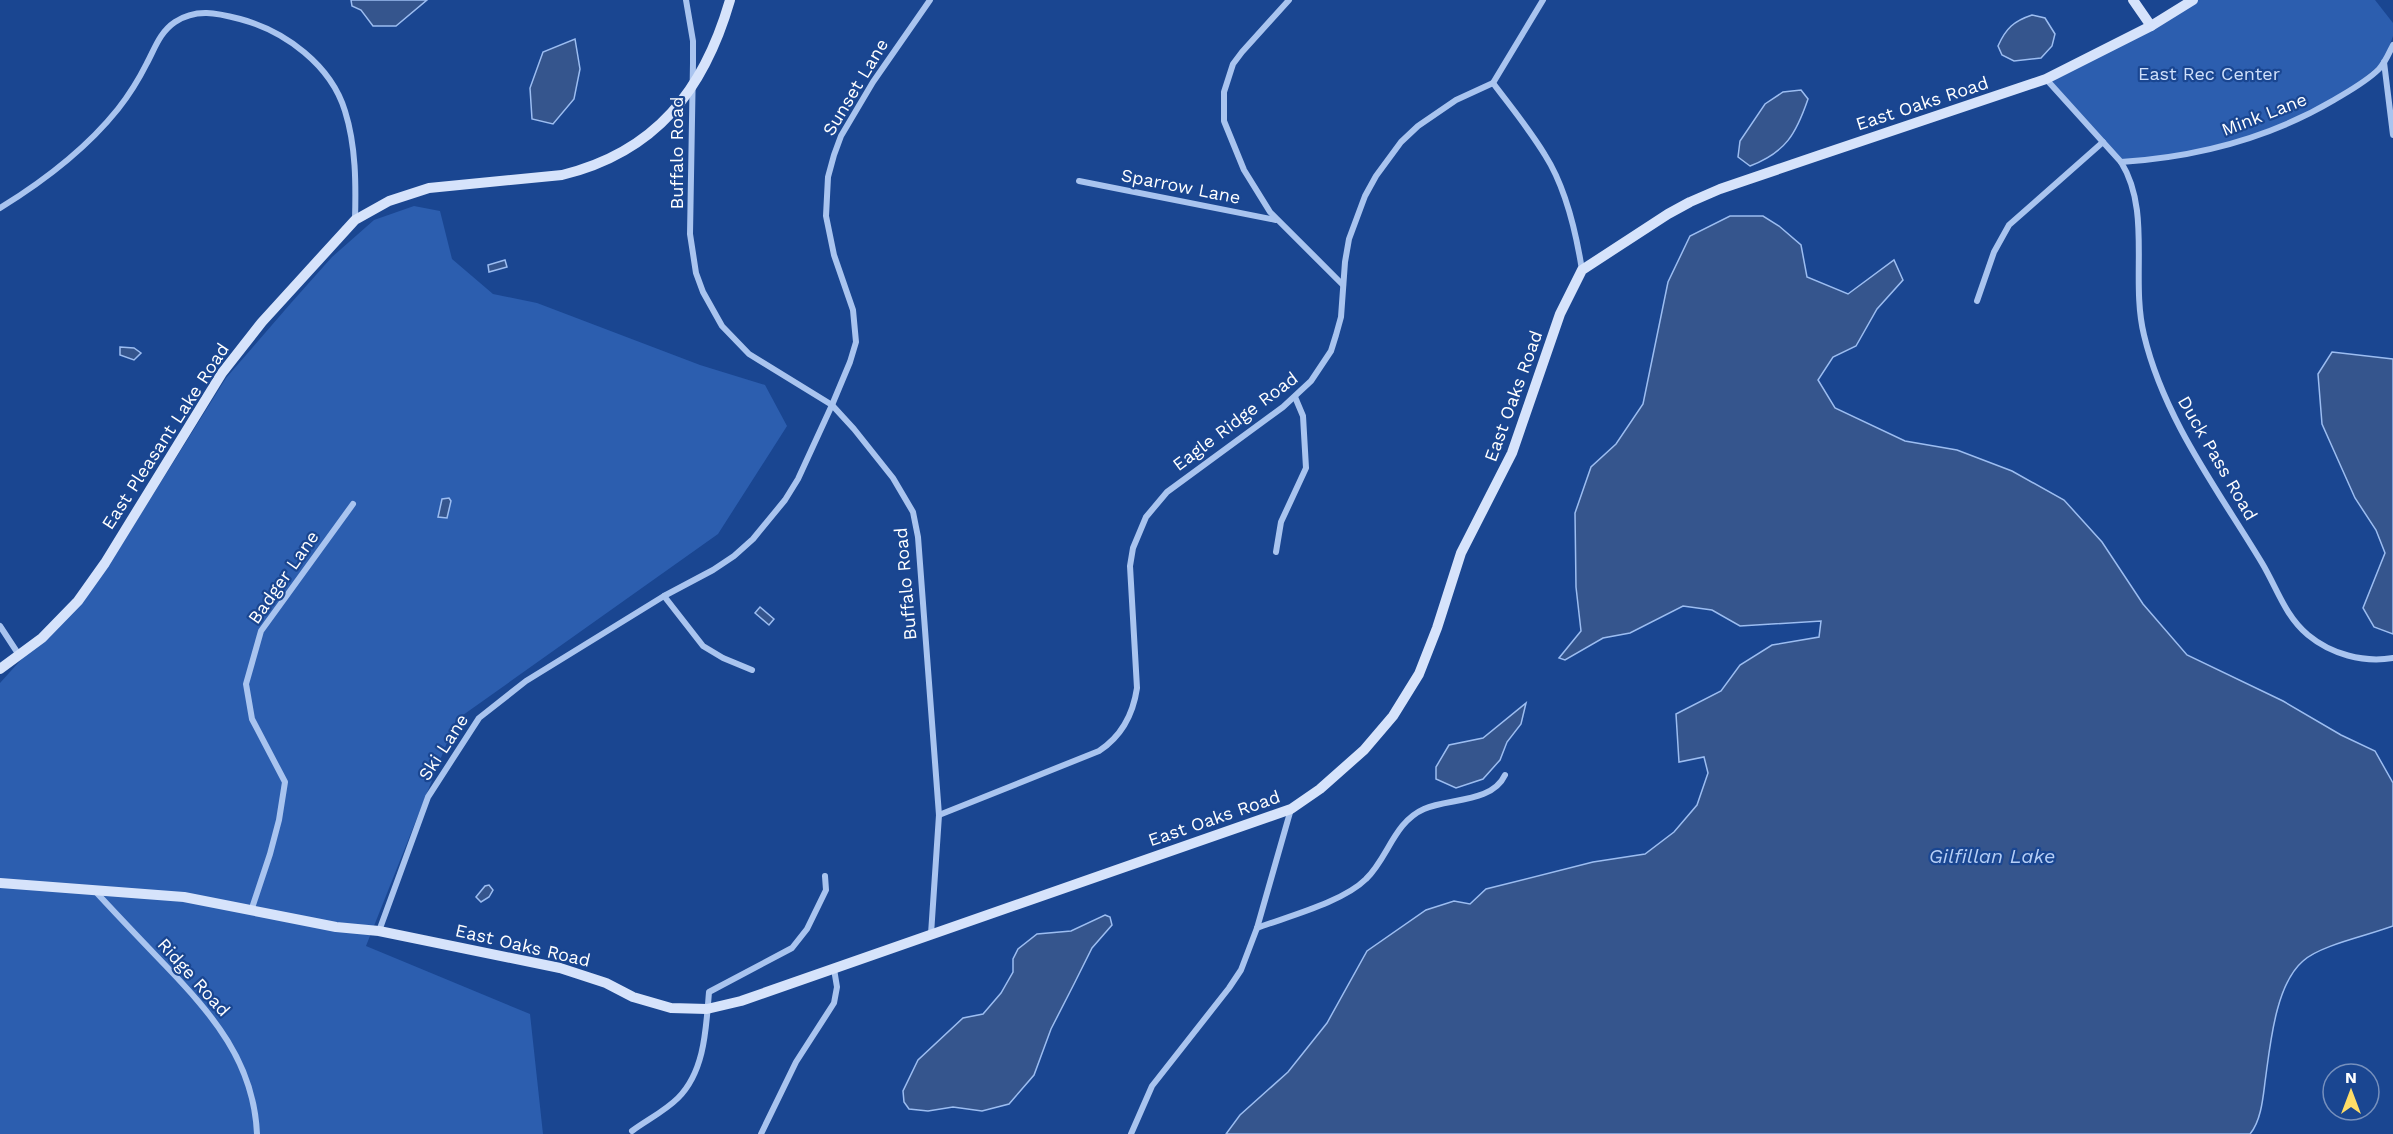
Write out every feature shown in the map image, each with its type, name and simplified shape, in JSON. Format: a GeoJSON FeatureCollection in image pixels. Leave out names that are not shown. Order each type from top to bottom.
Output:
{"type":"FeatureCollection","features":[{"type":"Feature","properties":{"kind":"street","name":"Buffalo Road"},"geometry":{"type":"LineString","coordinates":[[686,0],[693,40],[690,234],[696,273],[703,292],[722,326],[749,354],[832,405],[893,478],[913,512],[918,537],[939,815],[931,934]]}},
{"type":"Feature","properties":{"kind":"street","name":"East Pleasant Lake Road"},"geometry":{"type":"LineString","coordinates":[[0,669],[42,638],[78,601],[98,573],[222,373],[262,322],[355,220],[389,201],[429,188],[562,175],[604,162],[643,140],[661,124],[692,86],[714,49],[729,0]]}},
{"type":"Feature","properties":{"kind":"street","name":"Sunset Lane"},"geometry":{"type":"LineString","coordinates":[[832,405],[850,362],[856,342],[856,326],[854,310],[829,236],[826,206],[828,177],[841,136],[873,82],[930,0]]}},
{"type":"Feature","properties":{"kind":"street"},"geometry":{"type":"LineString","coordinates":[[1289,0],[1233,64],[1227,78],[1223,106],[1229,135],[1256,192],[1276,220],[1343,285]]}},
{"type":"Feature","properties":{"kind":"street"},"geometry":{"type":"LineString","coordinates":[[1544,0],[1493,83],[1547,157],[1563,194],[1574,231],[1581,270]]}},
{"type":"Feature","properties":{"kind":"street"},"geometry":{"type":"LineString","coordinates":[[2133,0],[2151,26]]}},
{"type":"Feature","properties":{"kind":"street","name":"East Oaks Road"},"geometry":{"type":"LineString","coordinates":[[0,883],[184,897],[336,927],[379,931],[583,974],[652,1004],[681,1009],[707,1009],[741,1001],[1291,809],[1320,789],[1364,750],[1393,716],[1419,674],[1437,628],[1461,553],[1512,453],[1560,314],[1581,270],[1668,214],[1720,189],[2046,79],[2151,26],[2193,0]]}},
{"type":"Feature","properties":{"kind":"street"},"geometry":{"type":"LineString","coordinates":[[0,208],[73,156],[102,128],[134,87],[165,30],[184,17],[207,12],[252,22],[270,30],[301,50],[325,75],[345,110],[350,133],[355,180],[355,220]]}},
{"type":"Feature","properties":{"kind":"street","name":"Mink Lane"},"geometry":{"type":"LineString","coordinates":[[2121,162],[2183,156],[2257,136],[2292,122],[2337,98],[2372,75],[2384,61],[2393,45]]}},
{"type":"Feature","properties":{"kind":"street"},"geometry":{"type":"LineString","coordinates":[[2384,61],[2390,93],[2393,135]]}},
{"type":"Feature","properties":{"kind":"street","name":"Duck Pass Road"},"geometry":{"type":"LineString","coordinates":[[2046,79],[2121,162],[2134,189],[2137,204],[2138,286],[2143,333],[2163,391],[2182,432],[2272,580],[2285,608],[2296,623],[2315,640],[2337,652],[2369,659],[2393,658]]}},
{"type":"Feature","properties":{"kind":"street","name":"Eagle Ridge Road"},"geometry":{"type":"LineString","coordinates":[[939,815],[1099,751],[1114,739],[1130,717],[1137,688],[1130,566],[1138,533],[1146,518],[1167,492],[1295,397],[1311,381],[1330,351],[1341,316],[1347,251],[1356,217],[1370,186],[1389,157],[1418,126],[1456,100],[1493,83]]}},
{"type":"Feature","properties":{"kind":"street"},"geometry":{"type":"LineString","coordinates":[[1977,301],[1994,252],[2009,225],[2103,142]]}},
{"type":"Feature","properties":{"kind":"street","name":"Sparrow Lane"},"geometry":{"type":"LineString","coordinates":[[1079,181],[1276,220]]}},
{"type":"Feature","properties":{"kind":"street"},"geometry":{"type":"LineString","coordinates":[[1275,552],[1281,522],[1306,468],[1303,416],[1295,397]]}},
{"type":"Feature","properties":{"kind":"street","name":"Ski Lane"},"geometry":{"type":"LineString","coordinates":[[379,931],[428,797],[479,718],[526,681],[663,596],[713,570],[734,556],[770,520],[798,479],[832,405]]}},
{"type":"Feature","properties":{"kind":"street","name":"Badger Lane"},"geometry":{"type":"LineString","coordinates":[[251,911],[279,820],[285,782],[252,719],[246,684],[261,631],[353,504]]}},
{"type":"Feature","properties":{"kind":"street"},"geometry":{"type":"LineString","coordinates":[[663,596],[703,646],[723,658],[752,670]]}},
{"type":"Feature","properties":{"kind":"street"},"geometry":{"type":"LineString","coordinates":[[0,626],[19,655]]}},
{"type":"Feature","properties":{"kind":"street"},"geometry":{"type":"LineString","coordinates":[[1257,928],[1342,896],[1356,888],[1376,869],[1396,834],[1412,816],[1433,806],[1489,792],[1502,783],[1505,775]]}},
{"type":"Feature","properties":{"kind":"street"},"geometry":{"type":"LineString","coordinates":[[1131,1134],[1152,1086],[1241,970],[1257,928],[1291,809]]}},
{"type":"Feature","properties":{"kind":"street"},"geometry":{"type":"LineString","coordinates":[[632,1131],[676,1100],[693,1078],[701,1057],[709,992],[782,955],[801,938],[826,890],[825,876]]}},
{"type":"Feature","properties":{"kind":"street","name":"Ridge Road"},"geometry":{"type":"LineString","coordinates":[[93,890],[196,998],[227,1038],[247,1081],[257,1134]]}},
{"type":"Feature","properties":{"kind":"street"},"geometry":{"type":"LineString","coordinates":[[760,1134],[796,1062],[834,1003],[837,987],[834,969]]}},
{"type":"Feature","properties":{"kind":"green space","name":"East Rec Center"},"geometry":{"type":"Polygon","coordinates":[[[2190,0],[2375,0],[2393,23],[2393,36],[2384,61],[2346,93],[2292,122],[2220,148],[2121,162],[2046,79],[2190,0]]]}},
{"type":"Feature","properties":{"kind":"green space"},"geometry":{"type":"Polygon","coordinates":[[[414,206],[440,211],[452,259],[493,294],[537,303],[700,365],[765,385],[787,426],[718,534],[456,720],[366,946],[530,1014],[543,1134],[0,1134],[0,683],[114,557],[226,378],[291,303],[332,257],[374,220],[414,206]]]}},
{"type":"Feature","properties":{"kind":"water"},"geometry":{"type":"Polygon","coordinates":[[[351,0],[427,0],[396,26],[373,26],[361,10],[352,6],[351,0]]]}},
{"type":"Feature","properties":{"kind":"water"},"geometry":{"type":"Polygon","coordinates":[[[2032,15],[2045,18],[2055,34],[2052,46],[2041,58],[2014,61],[2002,55],[1998,46],[2004,34],[2015,23],[2032,15]]]}},
{"type":"Feature","properties":{"kind":"water"},"geometry":{"type":"Polygon","coordinates":[[[575,39],[580,69],[574,99],[553,124],[532,119],[530,88],[543,52],[575,39]]]}},
{"type":"Feature","properties":{"kind":"water"},"geometry":{"type":"Polygon","coordinates":[[[1801,90],[1808,99],[1794,132],[1781,148],[1773,155],[1750,166],[1738,157],[1740,141],[1765,104],[1783,92],[1801,90]]]}},
{"type":"Feature","properties":{"kind":"water","name":"Gilfillan Lake"},"geometry":{"type":"Polygon","coordinates":[[[1730,216],[1763,216],[1779,226],[1801,245],[1807,277],[1848,294],[1894,260],[1903,280],[1877,309],[1856,346],[1833,357],[1818,380],[1835,408],[1905,441],[1957,450],[2012,471],[2064,500],[2102,542],[2143,604],[2187,655],[2283,701],[2341,735],[2375,751],[2393,783],[2393,926],[2321,950],[2303,961],[2294,972],[2286,985],[2275,1017],[2261,1109],[2257,1123],[2250,1134],[1226,1134],[1240,1115],[1288,1072],[1327,1023],[1367,951],[1426,910],[1454,901],[1470,904],[1486,889],[1593,862],[1645,854],[1674,832],[1697,805],[1708,773],[1704,757],[1679,762],[1676,714],[1721,691],[1740,665],[1772,645],[1819,637],[1821,621],[1740,626],[1712,610],[1683,606],[1630,633],[1603,638],[1565,660],[1559,658],[1581,631],[1576,587],[1575,513],[1591,467],[1616,444],[1643,404],[1668,282],[1690,236],[1730,216]]]}},
{"type":"Feature","properties":{"kind":"water"},"geometry":{"type":"Polygon","coordinates":[[[505,260],[507,267],[489,272],[488,265],[505,260]]]}},
{"type":"Feature","properties":{"kind":"water"},"geometry":{"type":"Polygon","coordinates":[[[120,347],[134,348],[141,353],[134,360],[120,355],[120,347]]]}},
{"type":"Feature","properties":{"kind":"water"},"geometry":{"type":"Polygon","coordinates":[[[2332,352],[2393,359],[2393,634],[2374,627],[2363,608],[2385,553],[2376,530],[2355,498],[2322,424],[2318,374],[2332,352]]]}},
{"type":"Feature","properties":{"kind":"water"},"geometry":{"type":"Polygon","coordinates":[[[449,498],[451,501],[447,518],[438,517],[442,499],[449,498]]]}},
{"type":"Feature","properties":{"kind":"water"},"geometry":{"type":"Polygon","coordinates":[[[760,607],[774,619],[769,625],[755,613],[760,607]]]}},
{"type":"Feature","properties":{"kind":"water"},"geometry":{"type":"Polygon","coordinates":[[[1526,703],[1521,724],[1507,742],[1500,760],[1483,779],[1456,788],[1436,779],[1436,767],[1449,745],[1483,738],[1526,703]]]}},
{"type":"Feature","properties":{"kind":"water"},"geometry":{"type":"Polygon","coordinates":[[[489,885],[493,890],[489,897],[481,902],[476,897],[485,886],[489,885]]]}},
{"type":"Feature","properties":{"kind":"water"},"geometry":{"type":"Polygon","coordinates":[[[1105,915],[1110,917],[1112,925],[1092,948],[1051,1029],[1034,1075],[1009,1104],[982,1111],[953,1107],[928,1111],[909,1109],[904,1102],[903,1091],[918,1060],[963,1018],[983,1014],[1001,993],[1013,972],[1013,959],[1018,949],[1037,934],[1071,931],[1105,915]]]}}]}
